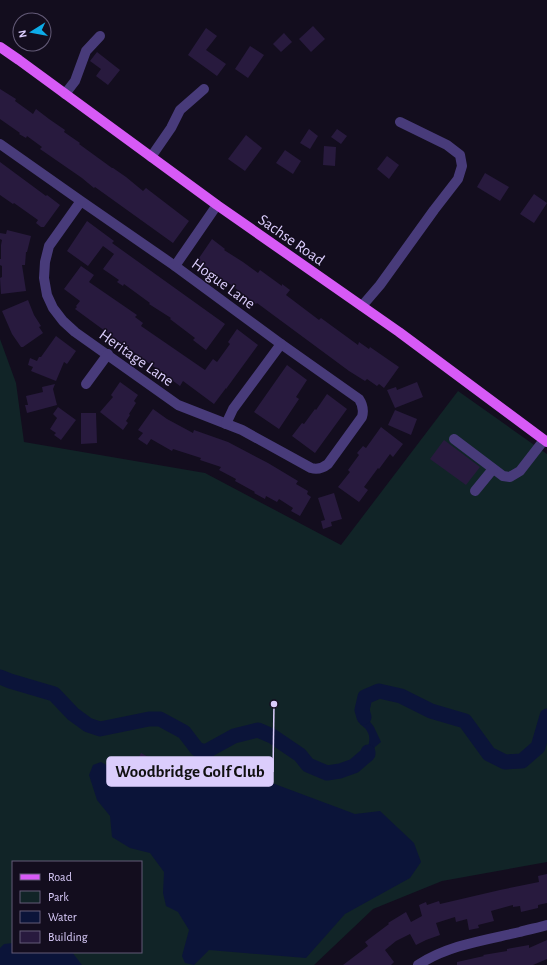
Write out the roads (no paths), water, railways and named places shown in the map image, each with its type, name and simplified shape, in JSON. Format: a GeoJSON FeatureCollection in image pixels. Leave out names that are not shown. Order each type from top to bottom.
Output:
{"type":"FeatureCollection","features":[{"type":"Feature","properties":{"kind":"main road","name":"Sachse Road"},"geometry":{"type":"LineString","coordinates":[[0,42],[19,60]]}},
{"type":"Feature","properties":{"kind":"main road","name":"Sachse Road"},"geometry":{"type":"LineString","coordinates":[[0,47],[217,205],[399,332],[545,441]]}},
{"type":"Feature","properties":{"kind":"street"},"geometry":{"type":"LineString","coordinates":[[65,94],[75,80],[86,51],[100,36]]}},
{"type":"Feature","properties":{"kind":"street"},"geometry":{"type":"LineString","coordinates":[[151,157],[171,128],[180,110],[204,89]]}},
{"type":"Feature","properties":{"kind":"street"},"geometry":{"type":"LineString","coordinates":[[362,306],[380,285],[458,179],[462,166],[460,155],[447,145],[400,122]]}},
{"type":"Feature","properties":{"kind":"street","name":"Hogue Lane"},"geometry":{"type":"LineString","coordinates":[[0,144],[175,266],[281,344],[356,396],[362,403],[363,408],[359,421],[328,464],[320,469]]}},
{"type":"Feature","properties":{"kind":"street","name":"Heritage Lane"},"geometry":{"type":"LineString","coordinates":[[81,201],[49,246],[45,262],[44,278],[47,294],[53,308],[63,321],[75,332],[178,404],[242,430],[311,468],[320,469]]}},
{"type":"Feature","properties":{"kind":"street"},"geometry":{"type":"LineString","coordinates":[[175,266],[217,205]]}},
{"type":"Feature","properties":{"kind":"street"},"geometry":{"type":"LineString","coordinates":[[226,424],[233,409],[281,344]]}},
{"type":"Feature","properties":{"kind":"street"},"geometry":{"type":"LineString","coordinates":[[86,384],[108,354]]}},
{"type":"Feature","properties":{"kind":"street"},"geometry":{"type":"LineString","coordinates":[[454,439],[503,476],[510,477],[520,471],[545,441]]}},
{"type":"Feature","properties":{"kind":"street"},"geometry":{"type":"LineString","coordinates":[[475,491],[493,469]]}},
{"type":"Feature","properties":{"kind":"street"},"geometry":{"type":"LineString","coordinates":[[418,965],[451,949],[547,925]]}},
{"type":"Feature","properties":{"kind":"water"},"geometry":{"type":"Polygon","coordinates":[[[360,697],[365,697],[371,701],[368,719],[374,727],[381,742],[375,747],[370,757],[358,768],[349,764],[358,759],[366,751],[369,741],[369,736],[365,728],[360,724],[357,709],[360,697]]]}},
{"type":"Feature","properties":{"kind":"water"},"geometry":{"type":"Polygon","coordinates":[[[101,762],[137,780],[202,785],[237,775],[251,775],[355,814],[380,811],[414,843],[421,862],[410,878],[345,914],[306,958],[209,950],[194,965],[185,963],[182,956],[189,930],[178,912],[166,906],[163,893],[164,872],[150,853],[130,848],[112,837],[110,816],[97,800],[89,775],[93,765],[101,762]]]}},
{"type":"Feature","properties":{"kind":"water"},"geometry":{"type":"Polygon","coordinates":[[[12,943],[12,953],[73,953],[82,965],[0,965],[0,948],[4,944],[12,943]]]}},
{"type":"Feature","properties":{"kind":"waterway"},"geometry":{"type":"LineString","coordinates":[[0,677],[54,694],[73,714],[88,725],[100,729],[149,719],[160,719],[184,732],[197,749],[205,752],[234,736],[258,730],[272,736],[300,755],[308,765],[327,773],[340,771],[354,766],[368,754],[368,752]]}},
{"type":"Feature","properties":{"kind":"waterway"},"geometry":{"type":"LineString","coordinates":[[364,717],[362,710],[365,697],[379,691],[401,696],[431,711],[465,721],[489,754],[505,762],[522,761],[538,747],[547,716]]}},
{"type":"Feature","properties":{"kind":"place","name":"Woodbridge Golf Club"},"geometry":{"type":"Point","coordinates":[274,704]}}]}
